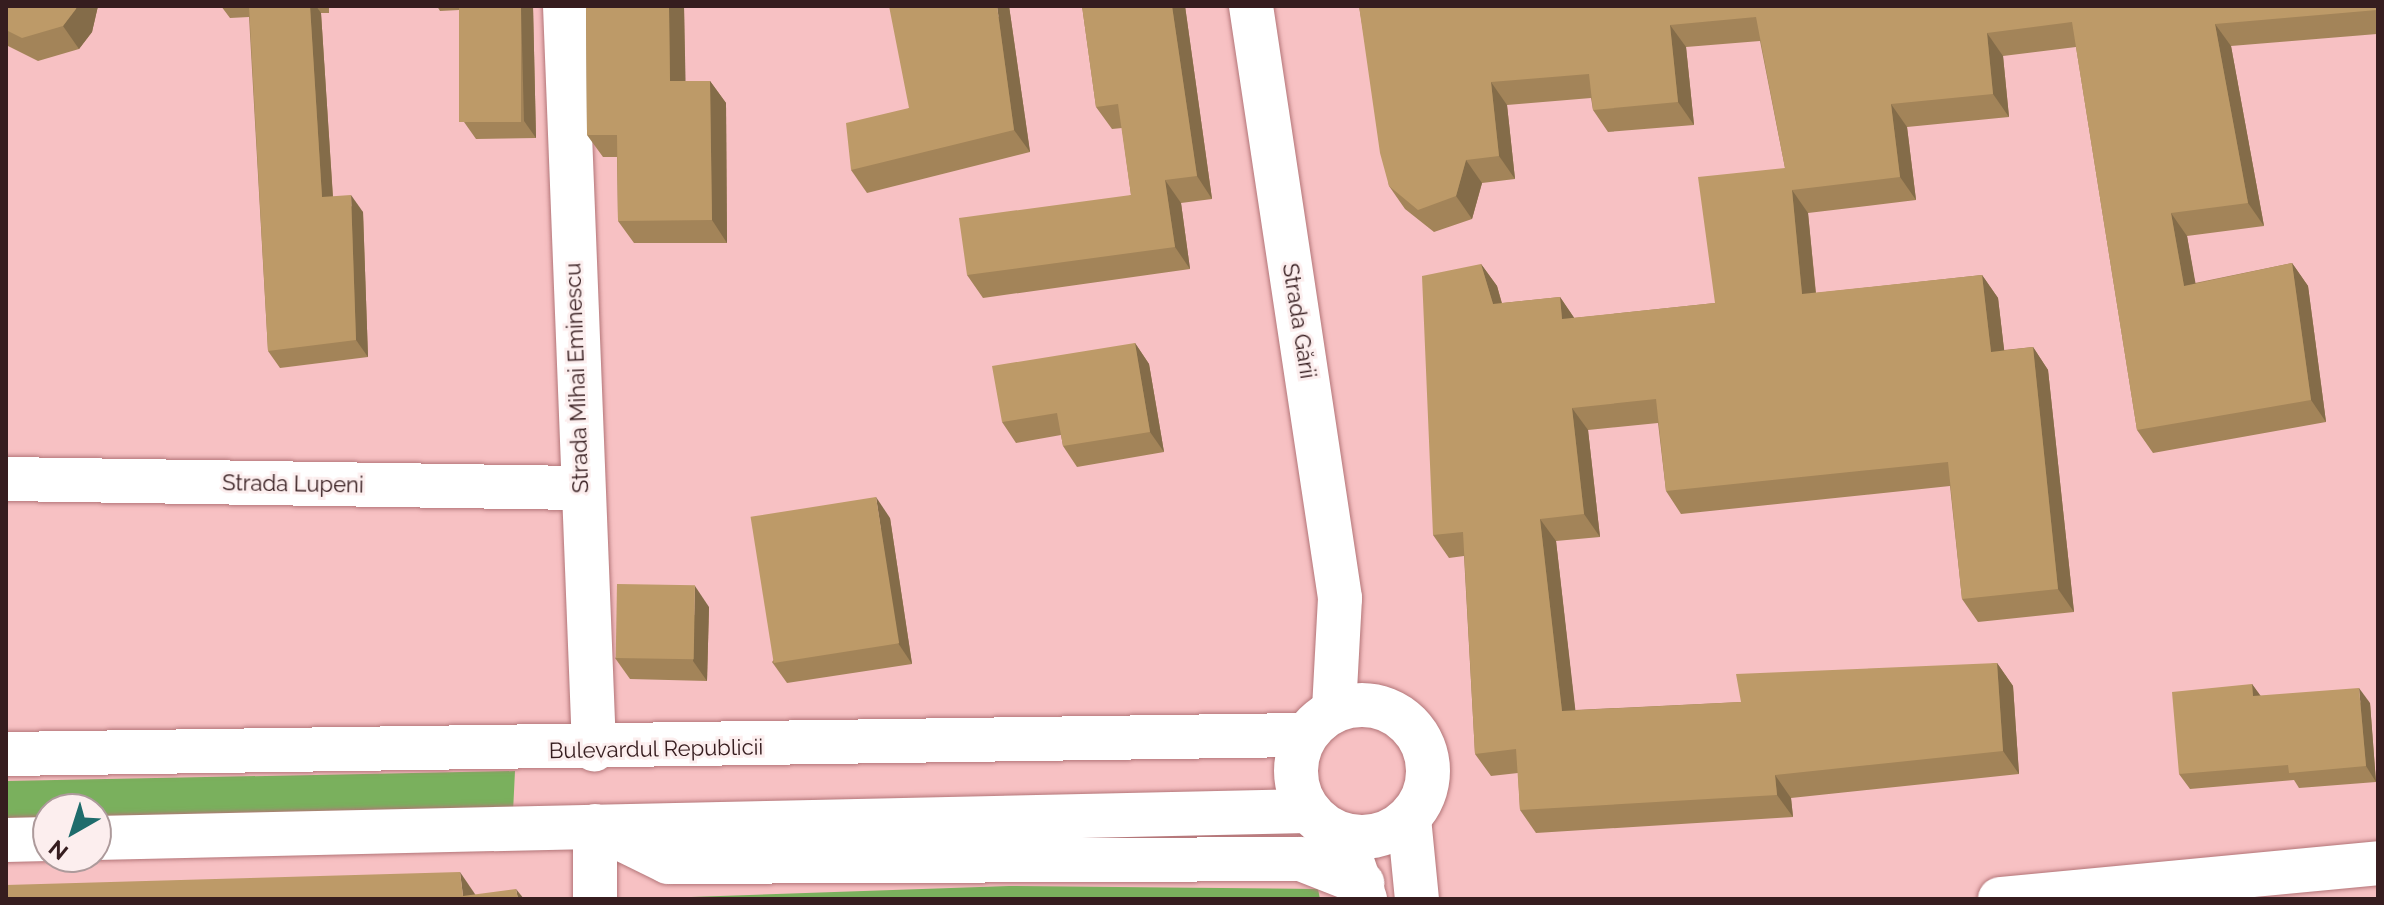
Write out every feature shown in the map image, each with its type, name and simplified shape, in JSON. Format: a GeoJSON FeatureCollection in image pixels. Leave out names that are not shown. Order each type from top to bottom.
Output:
{"type":"FeatureCollection","features":[{"type":"Feature","properties":{"kind":"main road","name":"Strada Mihai Eminescu"},"geometry":{"type":"LineString","coordinates":[[565,6],[580,488],[594,749]]}},
{"type":"Feature","properties":{"kind":"main road","name":"Strada Gării"},"geometry":{"type":"LineString","coordinates":[[1258,19],[1340,598],[1338,717]]}},
{"type":"Feature","properties":{"kind":"main road","name":"Strada Lupeni"},"geometry":{"type":"LineString","coordinates":[[6,479],[580,488]]}},
{"type":"Feature","properties":{"kind":"main road","name":"Bulevardul Republicii"},"geometry":{"type":"LineString","coordinates":[[6,754],[594,749],[1338,717]]}},
{"type":"Feature","properties":{"kind":"main road"},"geometry":{"type":"LineString","coordinates":[[112,838],[595,826],[1325,823],[1390,832],[1409,818],[1428,781],[1425,751],[1410,725],[1338,717],[1295,773],[1325,823],[1363,891]]}},
{"type":"Feature","properties":{"kind":"main road"},"geometry":{"type":"LineString","coordinates":[[1409,818],[1417,899]]}},
{"type":"Feature","properties":{"kind":"main road"},"geometry":{"type":"LineString","coordinates":[[595,826],[668,862],[1301,859],[1363,891]]}},
{"type":"Feature","properties":{"kind":"main road"},"geometry":{"type":"LineString","coordinates":[[595,826],[595,899]]}},
{"type":"Feature","properties":{"kind":"main road"},"geometry":{"type":"LineString","coordinates":[[6,840],[32,839]]}},
{"type":"Feature","properties":{"kind":"main road"},"geometry":{"type":"LineString","coordinates":[[2000,899],[2378,863]]}},
{"type":"Feature","properties":{"kind":"green space"},"geometry":{"type":"Polygon","coordinates":[[[515,771],[513,812],[112,824],[112,793],[32,793],[32,825],[6,826],[6,781],[515,771]]]}},
{"type":"Feature","properties":{"kind":"green space"},"geometry":{"type":"Polygon","coordinates":[[[1009,886],[1318,889],[1320,899],[633,899],[1009,886]]]}},
{"type":"Feature","properties":{"kind":"building"},"geometry":{"type":"Polygon","coordinates":[[[6,6],[77,6],[63,26],[22,38],[6,30],[6,6]]]}},
{"type":"Feature","properties":{"kind":"building"},"geometry":{"type":"Polygon","coordinates":[[[249,6],[310,6],[322,197],[351,195],[356,340],[268,351],[249,6]]]}},
{"type":"Feature","properties":{"kind":"building"},"geometry":{"type":"Polygon","coordinates":[[[459,6],[521,6],[521,122],[459,122],[459,6]]]}},
{"type":"Feature","properties":{"kind":"building"},"geometry":{"type":"Polygon","coordinates":[[[586,6],[669,6],[670,81],[710,81],[712,220],[618,221],[617,135],[587,135],[586,6]]]}},
{"type":"Feature","properties":{"kind":"building"},"geometry":{"type":"Polygon","coordinates":[[[889,6],[997,6],[1014,130],[851,170],[846,123],[909,108],[889,6]]]}},
{"type":"Feature","properties":{"kind":"building"},"geometry":{"type":"Polygon","coordinates":[[[1082,6],[1172,6],[1197,176],[1165,180],[1175,247],[967,275],[959,218],[1131,195],[1118,104],[1096,107],[1082,6]]]}},
{"type":"Feature","properties":{"kind":"building"},"geometry":{"type":"Polygon","coordinates":[[[1359,6],[2378,6],[2378,10],[2215,24],[2248,203],[2171,213],[2184,286],[2292,263],[2311,400],[2137,430],[2072,22],[1987,33],[1993,94],[1891,104],[1900,177],[1792,190],[1802,294],[1982,275],[1991,352],[2033,347],[2058,589],[1962,599],[1948,462],[1666,491],[1656,399],[1572,408],[1584,514],[1540,519],[1562,711],[1741,702],[1736,674],[1997,663],[2003,751],[1775,775],[1777,795],[1520,810],[1516,749],[1475,754],[1463,532],[1433,535],[1422,276],[1481,264],[1493,304],[1560,297],[1562,319],[1715,303],[1698,177],[1785,168],[1756,17],[1670,25],[1678,102],[1593,110],[1589,74],[1491,82],[1499,156],[1466,160],[1456,196],[1418,210],[1389,186],[1380,153],[1359,6]]]}},
{"type":"Feature","properties":{"kind":"building"},"geometry":{"type":"Polygon","coordinates":[[[1135,343],[1150,432],[1063,446],[1057,413],[1002,422],[992,366],[1135,343]]]}},
{"type":"Feature","properties":{"kind":"building"},"geometry":{"type":"Polygon","coordinates":[[[876,497],[899,643],[774,663],[751,517],[876,497]]]}},
{"type":"Feature","properties":{"kind":"building"},"geometry":{"type":"Polygon","coordinates":[[[617,584],[695,585],[694,659],[616,658],[617,584]]]}},
{"type":"Feature","properties":{"kind":"building"},"geometry":{"type":"Polygon","coordinates":[[[2252,684],[2253,696],[2359,688],[2366,766],[2289,773],[2288,765],[2179,774],[2172,692],[2252,684]]]}},
{"type":"Feature","properties":{"kind":"building"},"geometry":{"type":"Polygon","coordinates":[[[460,872],[463,896],[516,889],[518,899],[6,899],[6,885],[460,872]]]}}]}
